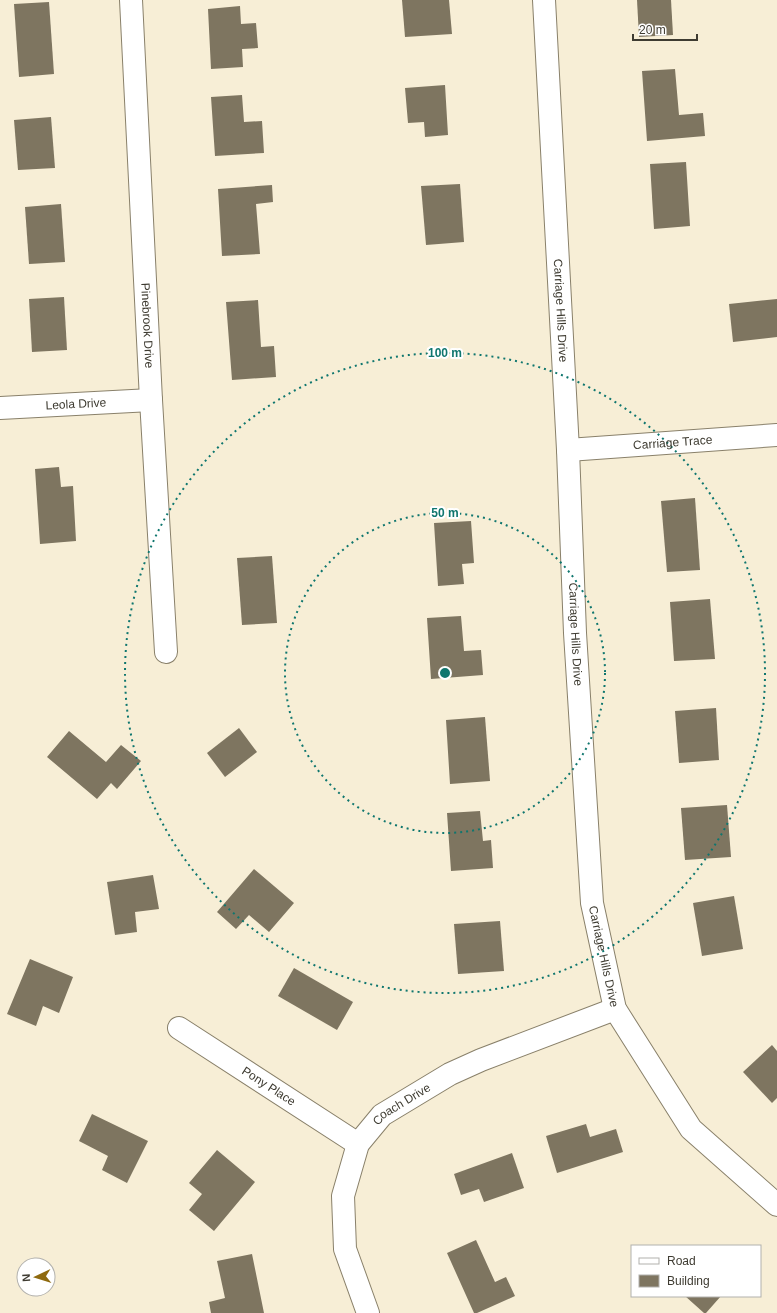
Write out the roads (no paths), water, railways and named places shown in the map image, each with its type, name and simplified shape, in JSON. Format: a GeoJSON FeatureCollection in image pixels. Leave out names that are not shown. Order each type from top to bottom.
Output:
{"type":"FeatureCollection","features":[{"type":"Feature","properties":{"kind":"street","name":"Pinebrook Drive"},"geometry":{"type":"LineString","coordinates":[[131,0],[151,400],[166,652]]}},
{"type":"Feature","properties":{"kind":"street","name":"Carriage Hills Drive"},"geometry":{"type":"LineString","coordinates":[[544,0],[568,450],[575,633],[592,903],[615,1009],[691,1129],[777,1205]]}},
{"type":"Feature","properties":{"kind":"street","name":"Leola Drive"},"geometry":{"type":"LineString","coordinates":[[0,408],[151,400]]}},
{"type":"Feature","properties":{"kind":"street","name":"Carriage Trace"},"geometry":{"type":"LineString","coordinates":[[568,450],[777,435]]}},
{"type":"Feature","properties":{"kind":"street","name":"Coach Drive"},"geometry":{"type":"LineString","coordinates":[[368,1313],[346,1249],[343,1196],[358,1144],[382,1115],[450,1074],[481,1060],[615,1009]]}},
{"type":"Feature","properties":{"kind":"street","name":"Pony Place"},"geometry":{"type":"LineString","coordinates":[[179,1028],[358,1144]]}}]}
